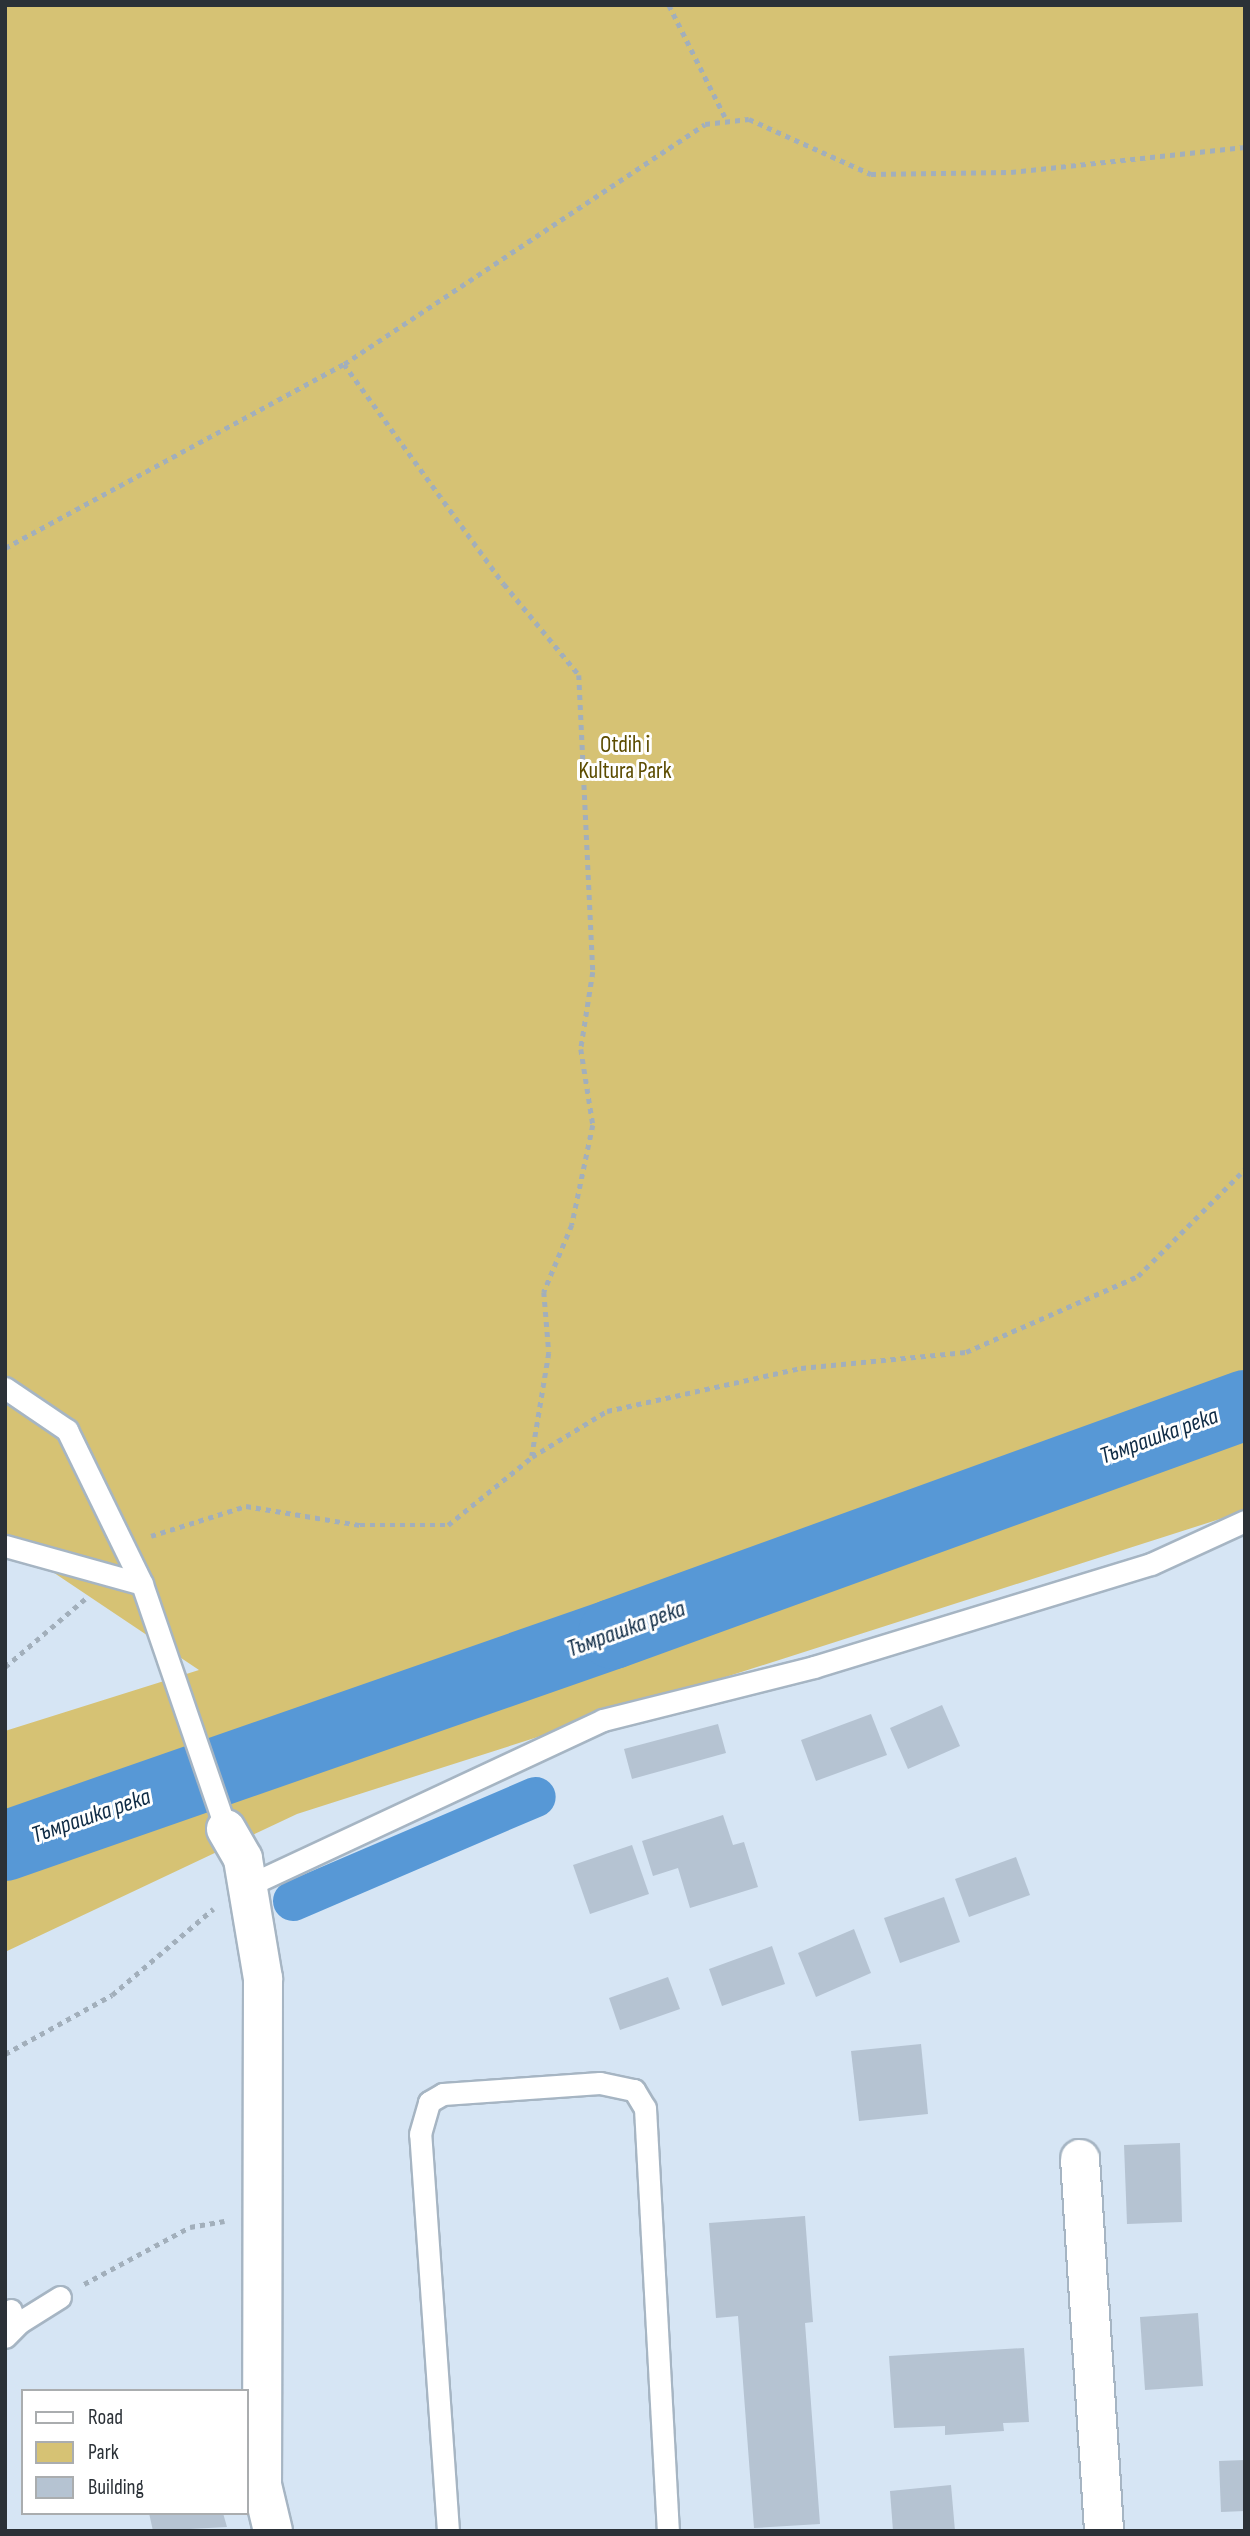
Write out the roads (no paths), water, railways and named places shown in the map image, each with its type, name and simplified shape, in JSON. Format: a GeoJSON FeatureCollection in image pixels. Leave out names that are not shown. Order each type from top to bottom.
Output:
{"type":"FeatureCollection","features":[{"type":"Feature","properties":{"kind":"street"},"geometry":{"type":"LineString","coordinates":[[226,1829],[243,1859],[245,1887],[263,1978],[265,2240],[262,2485],[273,2531]]}},
{"type":"Feature","properties":{"kind":"street"},"geometry":{"type":"LineString","coordinates":[[1080,2160],[1104,2531]]}},
{"type":"Feature","properties":{"kind":"lane"},"geometry":{"type":"LineString","coordinates":[[5,1388],[67,1430],[142,1584],[226,1829]]}},
{"type":"Feature","properties":{"kind":"lane"},"geometry":{"type":"LineString","coordinates":[[245,1887],[603,1720],[814,1667],[1151,1564],[1245,1521]]}},
{"type":"Feature","properties":{"kind":"lane"},"geometry":{"type":"LineString","coordinates":[[5,1546],[142,1584]]}},
{"type":"Feature","properties":{"kind":"lane"},"geometry":{"type":"LineString","coordinates":[[448,2531],[421,2134],[429,2102],[443,2094],[600,2082],[634,2090],[645,2108],[668,2531]]}},
{"type":"Feature","properties":{"kind":"lane"},"geometry":{"type":"LineString","coordinates":[[5,2337],[20,2322],[60,2297]]}},
{"type":"Feature","properties":{"kind":"waterway","name":"Тъмрашка река"},"geometry":{"type":"LineString","coordinates":[[5,1846],[613,1634],[1245,1405]]}},
{"type":"Feature","properties":{"kind":"waterway"},"geometry":{"type":"LineString","coordinates":[[293,1901],[536,1797]]}},
{"type":"Feature","properties":{"kind":"park label","name":"Otdih i Kultura Park"},"geometry":{"type":"Point","coordinates":[625,758]}}]}
